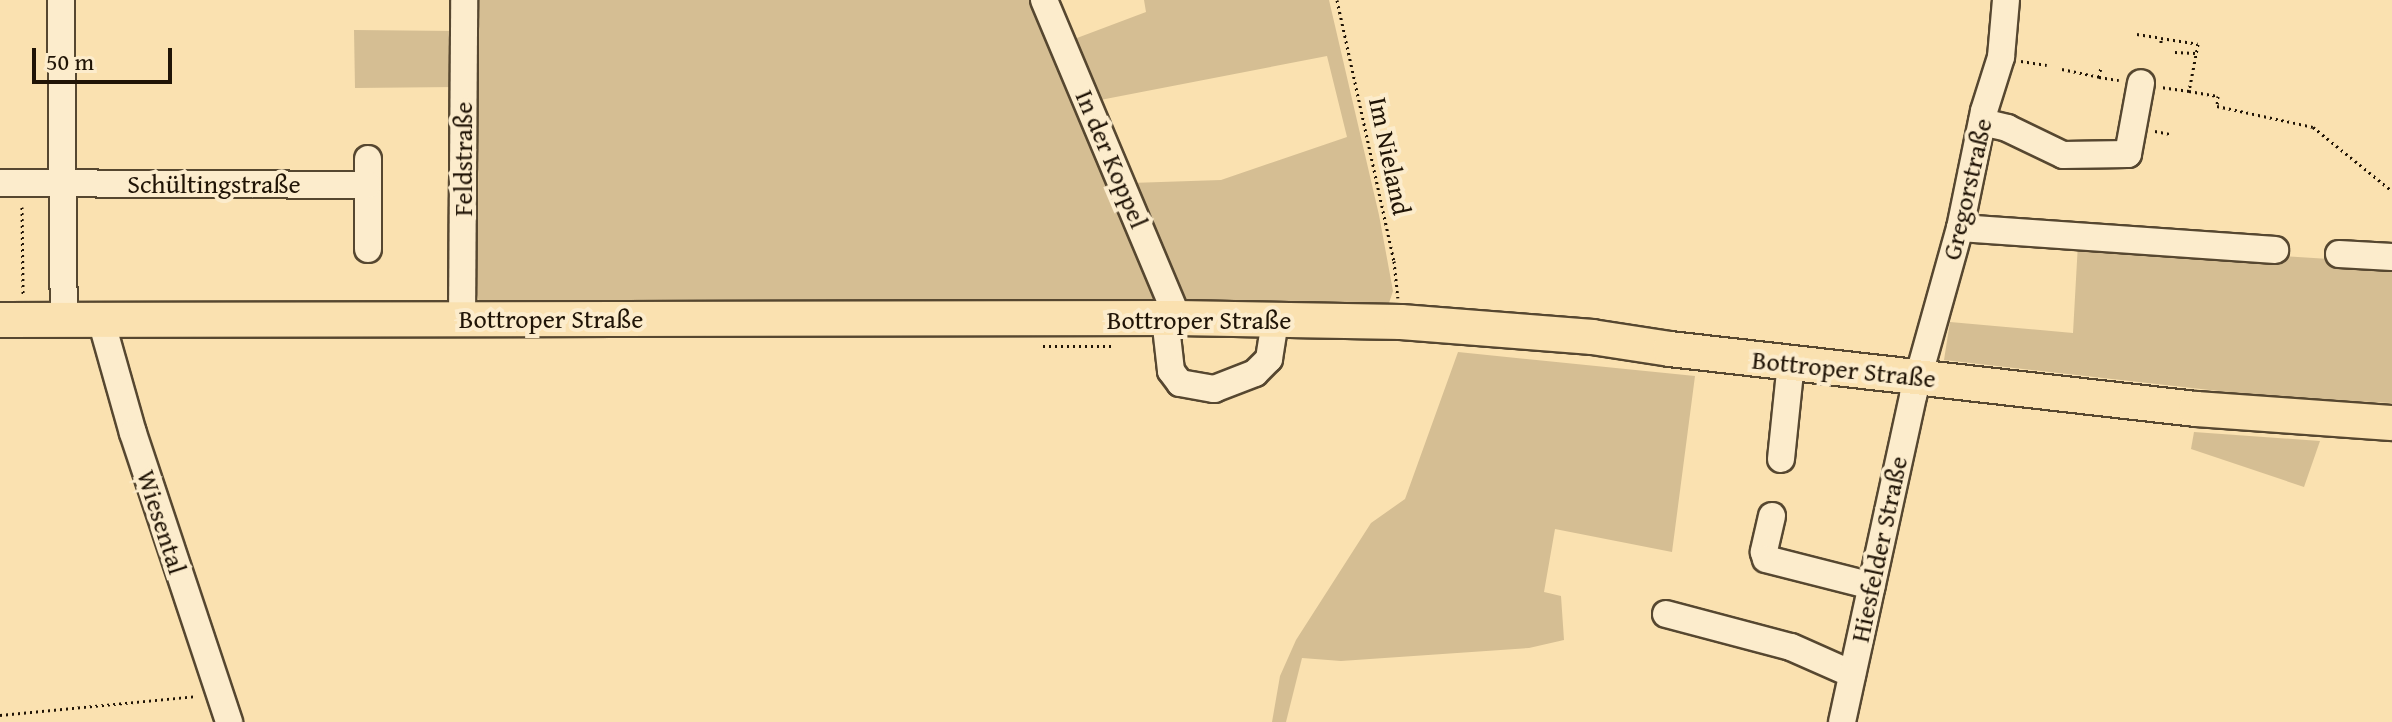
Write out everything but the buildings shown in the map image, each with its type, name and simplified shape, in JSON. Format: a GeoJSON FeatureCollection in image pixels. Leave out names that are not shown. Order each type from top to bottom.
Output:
{"type":"FeatureCollection","features":[{"type":"Feature","properties":{"kind":"main road","name":"Bottroper Straße"},"geometry":{"type":"LineString","coordinates":[[12,320],[1171,318],[1401,322],[1592,337],[2196,409],[2392,423]]}},
{"type":"Feature","properties":{"kind":"street"},"geometry":{"type":"LineString","coordinates":[[61,0],[64,319]]}},
{"type":"Feature","properties":{"kind":"street","name":"Feldstraße"},"geometry":{"type":"LineString","coordinates":[[462,319],[464,0]]}},
{"type":"Feature","properties":{"kind":"street","name":"In der Koppel"},"geometry":{"type":"LineString","coordinates":[[1044,0],[1171,318],[1171,371],[1180,383],[1214,389],[1255,373],[1269,359],[1275,320]]}},
{"type":"Feature","properties":{"kind":"street","name":"Gregorstraße"},"geometry":{"type":"LineString","coordinates":[[1920,378],[1960,228],[1982,122],[2001,57],[2006,0]]}},
{"type":"Feature","properties":{"kind":"street"},"geometry":{"type":"LineString","coordinates":[[1982,122],[2007,128],[2063,155],[2128,154],[2141,83]]}},
{"type":"Feature","properties":{"kind":"street","name":"Schültingstraße"},"geometry":{"type":"LineString","coordinates":[[11,183],[368,172],[368,249]]}},
{"type":"Feature","properties":{"kind":"street"},"geometry":{"type":"LineString","coordinates":[[1960,228],[2275,250]]}},
{"type":"Feature","properties":{"kind":"street"},"geometry":{"type":"LineString","coordinates":[[2339,254],[2392,257]]}},
{"type":"Feature","properties":{"kind":"street","name":"Wiesental"},"geometry":{"type":"LineString","coordinates":[[101,320],[133,433],[229,722]]}},
{"type":"Feature","properties":{"kind":"street"},"geometry":{"type":"LineString","coordinates":[[1781,459],[1791,362]]}},
{"type":"Feature","properties":{"kind":"street","name":"Hiesfelder Straße"},"geometry":{"type":"LineString","coordinates":[[1842,722],[1913,396],[1920,378]]}},
{"type":"Feature","properties":{"kind":"street"},"geometry":{"type":"LineString","coordinates":[[1772,516],[1764,552],[1766,559],[1872,586]]}},
{"type":"Feature","properties":{"kind":"street"},"geometry":{"type":"LineString","coordinates":[[1666,614],[1791,647],[1852,674]]}},
{"type":"Feature","properties":{"kind":"path","name":"Im Nieland"},"geometry":{"type":"LineString","coordinates":[[1337,0],[1394,261],[1401,322]]}},
{"type":"Feature","properties":{"kind":"path"},"geometry":{"type":"LineString","coordinates":[[2137,34],[2197,46]]}},
{"type":"Feature","properties":{"kind":"path"},"geometry":{"type":"LineString","coordinates":[[2175,52],[2196,53]]}},
{"type":"Feature","properties":{"kind":"path"},"geometry":{"type":"LineString","coordinates":[[2062,69],[2099,77],[2101,67]]}},
{"type":"Feature","properties":{"kind":"path"},"geometry":{"type":"LineString","coordinates":[[2189,91],[2218,96],[2217,106],[2313,127],[2392,191]]}},
{"type":"Feature","properties":{"kind":"path"},"geometry":{"type":"LineString","coordinates":[[11,183],[12,320]]}},
{"type":"Feature","properties":{"kind":"path"},"geometry":{"type":"LineString","coordinates":[[0,715],[220,694]]}},
{"type":"Feature","properties":{"kind":"shaded area"},"geometry":{"type":"Polygon","coordinates":[[[471,0],[1034,0],[1158,299],[1156,305],[485,306],[479,301],[473,284],[471,0]]]}},
{"type":"Feature","properties":{"kind":"shaded area"},"geometry":{"type":"Polygon","coordinates":[[[1144,0],[1329,0],[1379,215],[1393,291],[1389,303],[1182,301],[1131,183],[1221,180],[1347,137],[1327,56],[1095,101],[1069,41],[1146,12],[1144,0]]]}},
{"type":"Feature","properties":{"kind":"shaded area"},"geometry":{"type":"Polygon","coordinates":[[[354,30],[456,31],[455,87],[355,88],[354,30]]]}},
{"type":"Feature","properties":{"kind":"shaded area"},"geometry":{"type":"Polygon","coordinates":[[[2078,243],[2392,263],[2392,403],[2272,397],[1944,360],[1950,322],[2073,333],[2078,243]]]}},
{"type":"Feature","properties":{"kind":"shaded area"},"geometry":{"type":"Polygon","coordinates":[[[1458,352],[1695,376],[1672,552],[1555,529],[1544,592],[1561,596],[1564,640],[1529,648],[1341,661],[1302,658],[1286,722],[1272,722],[1280,676],[1296,640],[1371,523],[1405,499],[1458,352]]]}},
{"type":"Feature","properties":{"kind":"shaded area"},"geometry":{"type":"Polygon","coordinates":[[[2194,432],[2320,441],[2304,487],[2191,449],[2194,432]]]}}]}
